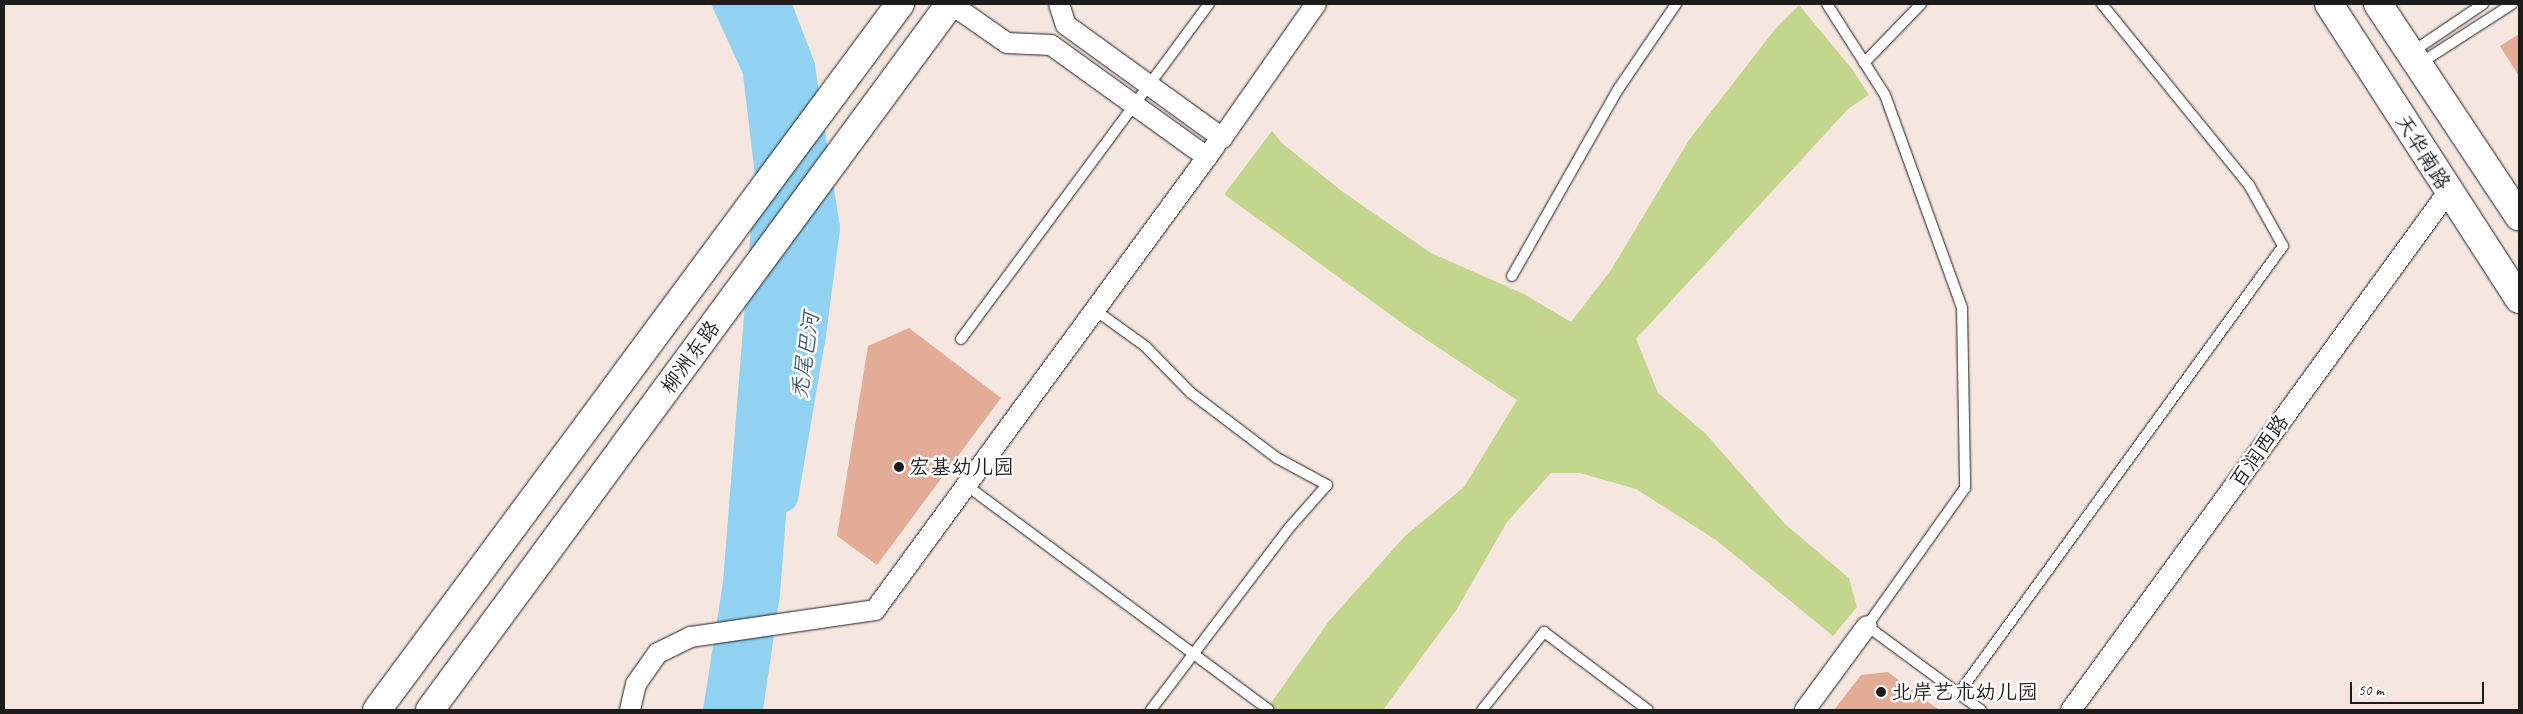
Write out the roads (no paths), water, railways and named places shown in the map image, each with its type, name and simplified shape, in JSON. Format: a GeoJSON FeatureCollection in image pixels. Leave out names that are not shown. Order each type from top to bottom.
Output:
{"type":"FeatureCollection","features":[{"type":"Feature","properties":{"kind":"main road","name":"柳洲东路"},"geometry":{"type":"LineString","coordinates":[[378,710],[900,4]]}},
{"type":"Feature","properties":{"kind":"main road","name":"柳洲东路"},"geometry":{"type":"LineString","coordinates":[[430,710],[950,4]]}},
{"type":"Feature","properties":{"kind":"main road","name":"天华南路"},"geometry":{"type":"LineString","coordinates":[[2329,4],[2448,192],[2519,299]]}},
{"type":"Feature","properties":{"kind":"main road","name":"天华南路"},"geometry":{"type":"LineString","coordinates":[[2378,4],[2519,216]]}},
{"type":"Feature","properties":{"kind":"street"},"geometry":{"type":"LineString","coordinates":[[950,4],[1007,43],[1051,45],[1207,157]]}},
{"type":"Feature","properties":{"kind":"street"},"geometry":{"type":"LineString","coordinates":[[1059,4],[1066,25],[1222,138]]}},
{"type":"Feature","properties":{"kind":"street"},"geometry":{"type":"LineString","coordinates":[[630,710],[636,684],[658,653],[691,637],[800,623],[875,610],[1222,138],[1316,4]]}},
{"type":"Feature","properties":{"kind":"street","name":"百润西路"},"geometry":{"type":"LineString","coordinates":[[2071,710],[2448,192]]}},
{"type":"Feature","properties":{"kind":"street"},"geometry":{"type":"LineString","coordinates":[[1805,710],[1867,626]]}},
{"type":"Feature","properties":{"kind":"lane"},"geometry":{"type":"LineString","coordinates":[[961,340],[1209,4]]}},
{"type":"Feature","properties":{"kind":"lane"},"geometry":{"type":"LineString","coordinates":[[1512,276],[1619,88],[1676,4]]}},
{"type":"Feature","properties":{"kind":"lane"},"geometry":{"type":"LineString","coordinates":[[1827,4],[1885,95],[1962,308],[1965,488],[1867,626],[1981,710]]}},
{"type":"Feature","properties":{"kind":"lane"},"geometry":{"type":"LineString","coordinates":[[1864,63],[1921,4]]}},
{"type":"Feature","properties":{"kind":"lane"},"geometry":{"type":"LineString","coordinates":[[1958,694],[2284,246],[2249,185],[2102,4]]}},
{"type":"Feature","properties":{"kind":"lane"},"geometry":{"type":"LineString","coordinates":[[2415,59],[2483,4]]}},
{"type":"Feature","properties":{"kind":"lane"},"geometry":{"type":"LineString","coordinates":[[2415,59],[2512,4]]}},
{"type":"Feature","properties":{"kind":"lane"},"geometry":{"type":"LineString","coordinates":[[1094,310],[1145,346],[1191,393],[1277,458],[1327,485],[1289,528],[1151,710]]}},
{"type":"Feature","properties":{"kind":"lane"},"geometry":{"type":"LineString","coordinates":[[966,485],[1268,710]]}},
{"type":"Feature","properties":{"kind":"lane"},"geometry":{"type":"LineString","coordinates":[[1482,710],[1544,632],[1648,710]]}},
{"type":"Feature","properties":{"kind":"water"},"geometry":{"type":"Polygon","coordinates":[[[711,4],[770,4],[798,68],[811,183],[780,595],[763,710],[703,710],[723,582],[755,176],[743,74],[711,4]]]}},
{"type":"Feature","properties":{"kind":"waterway","name":"秃尾巴河"},"geometry":{"type":"LineString","coordinates":[[775,4],[799,67],[824,228],[810,334],[782,497]]}},
{"type":"Feature","properties":{"kind":"place","name":"宏基幼儿园"},"geometry":{"type":"Point","coordinates":[899,467]}},
{"type":"Feature","properties":{"kind":"place","name":"北岸艺术幼儿园"},"geometry":{"type":"Point","coordinates":[1881,692]}}]}
